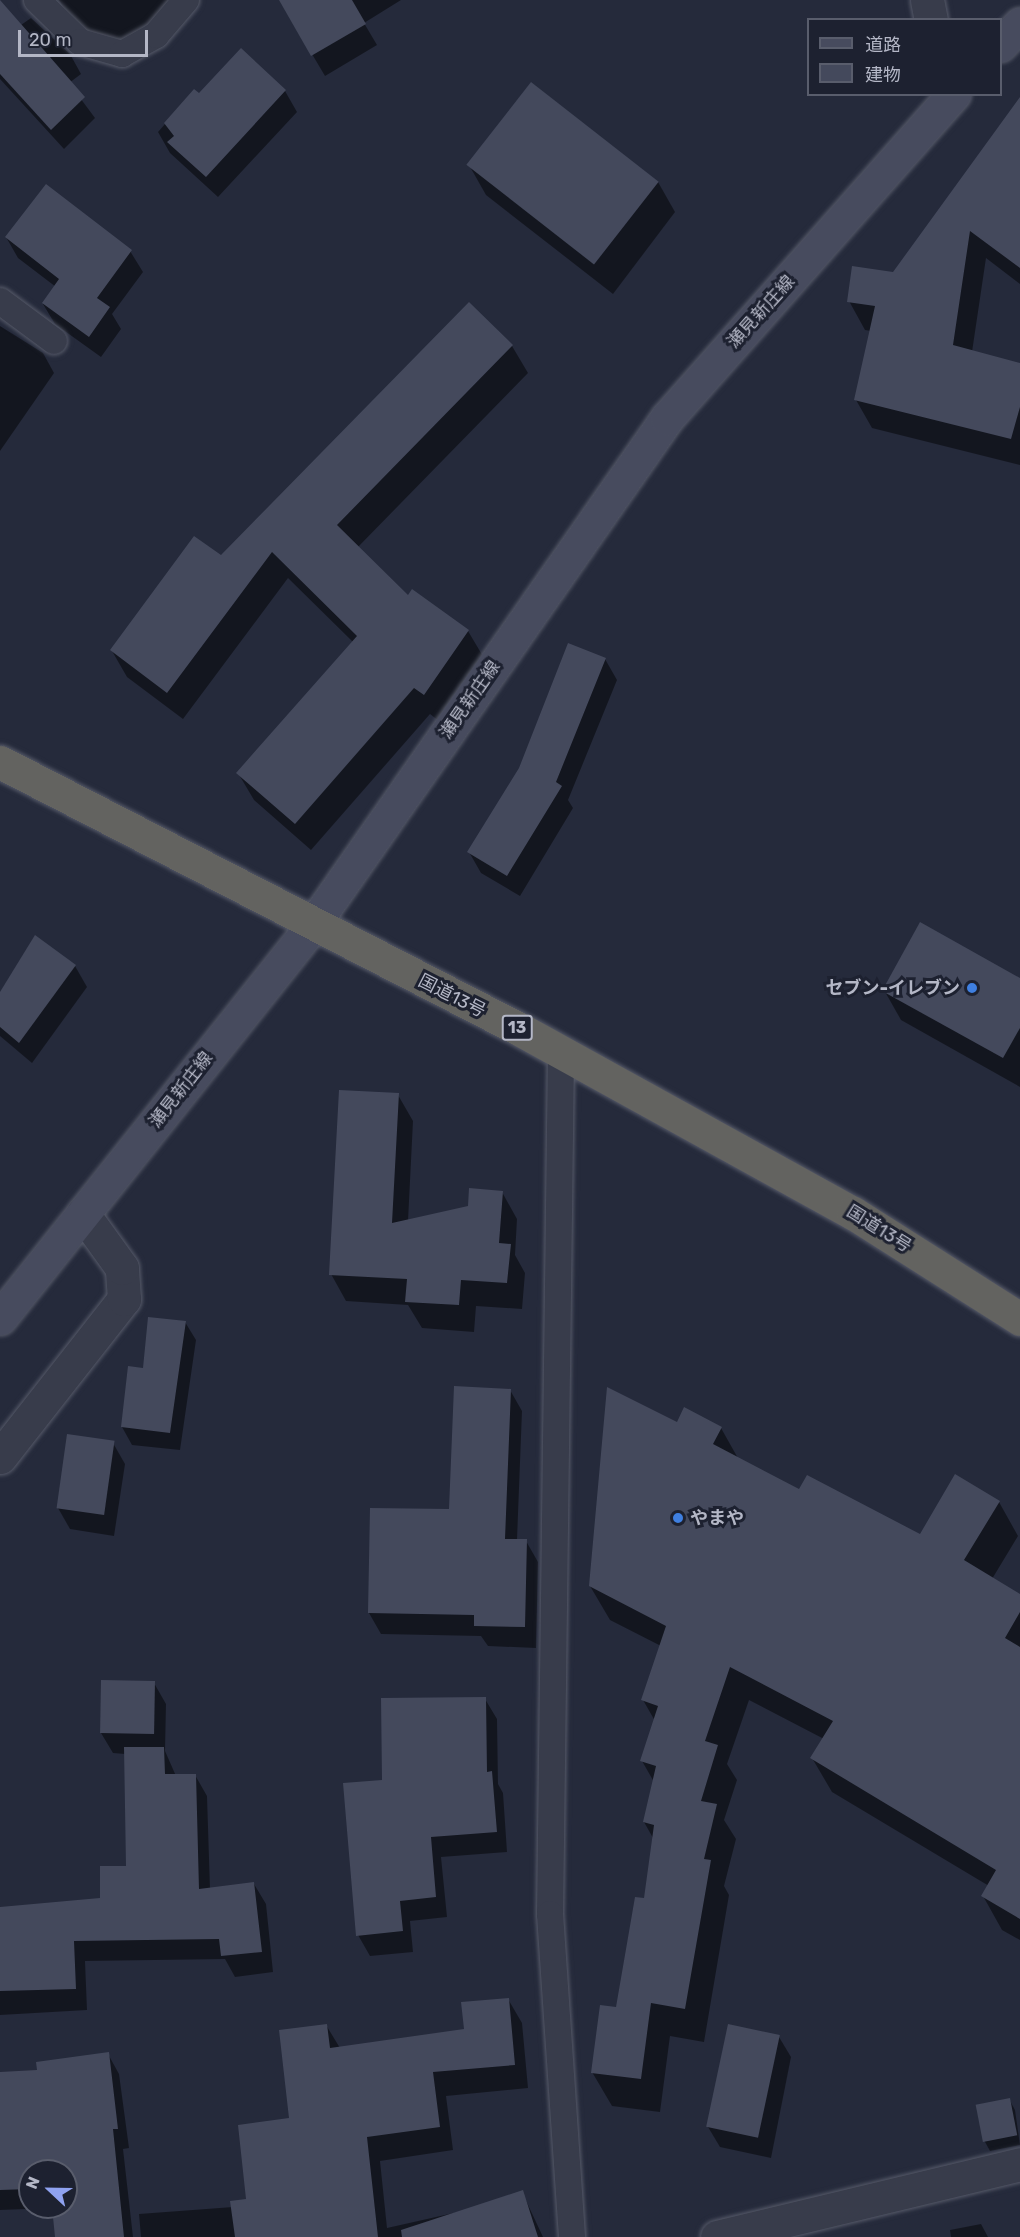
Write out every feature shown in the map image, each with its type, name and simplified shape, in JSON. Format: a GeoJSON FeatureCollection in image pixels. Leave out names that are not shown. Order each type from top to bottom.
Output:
{"type":"FeatureCollection","features":[{"type":"Feature","properties":{"kind":"highway","name":"国道13号"},"geometry":{"type":"LineString","coordinates":[[0,762],[312,926],[561,1053],[853,1213],[1020,1319]]}},
{"type":"Feature","properties":{"kind":"main road"},"geometry":{"type":"LineString","coordinates":[[1002,43],[1020,24]]}},
{"type":"Feature","properties":{"kind":"main road","name":"瀬見新庄線"},"geometry":{"type":"LineString","coordinates":[[0,1318],[312,926],[667,418],[949,97]]}},
{"type":"Feature","properties":{"kind":"street"},"geometry":{"type":"LineString","coordinates":[[927,0],[931,18]]}},
{"type":"Feature","properties":{"kind":"street"},"geometry":{"type":"LineString","coordinates":[[0,1457],[124,1299],[122,1268],[83,1214]]}},
{"type":"Feature","properties":{"kind":"street"},"geometry":{"type":"LineString","coordinates":[[717,2237],[1020,2164]]}},
{"type":"Feature","properties":{"kind":"lane"},"geometry":{"type":"LineString","coordinates":[[37,0],[80,42],[122,54],[156,35],[186,0]]}},
{"type":"Feature","properties":{"kind":"lane"},"geometry":{"type":"LineString","coordinates":[[0,301],[54,341]]}},
{"type":"Feature","properties":{"kind":"lane"},"geometry":{"type":"LineString","coordinates":[[561,1053],[550,1914],[572,2237]]}},
{"type":"Feature","properties":{"kind":"building"},"geometry":{"type":"Polygon","coordinates":[[[0,0],[85,97],[51,130],[0,74],[0,0]]]}},
{"type":"Feature","properties":{"kind":"building"},"geometry":{"type":"Polygon","coordinates":[[[279,0],[352,0],[366,24],[311,56],[279,0]]]}},
{"type":"Feature","properties":{"kind":"building"},"geometry":{"type":"Polygon","coordinates":[[[241,48],[286,90],[206,177],[167,142],[174,136],[164,123],[194,89],[199,93],[241,48]]]}},
{"type":"Feature","properties":{"kind":"building"},"geometry":{"type":"Polygon","coordinates":[[[531,82],[659,182],[594,264],[466,165],[531,82]]]}},
{"type":"Feature","properties":{"kind":"building"},"geometry":{"type":"Polygon","coordinates":[[[1020,97],[1020,268],[970,231],[953,345],[1020,363],[1020,407],[1011,439],[854,400],[875,306],[847,302],[852,266],[893,272],[1020,97]]]}},
{"type":"Feature","properties":{"kind":"building"},"geometry":{"type":"Polygon","coordinates":[[[46,184],[132,250],[97,298],[110,307],[89,337],[42,303],[59,279],[5,237],[46,184]]]}},
{"type":"Feature","properties":{"kind":"building"},"geometry":{"type":"Polygon","coordinates":[[[469,302],[513,345],[337,525],[408,595],[412,589],[469,630],[424,695],[414,688],[295,824],[236,773],[357,636],[272,552],[167,693],[110,650],[194,536],[221,555],[469,302]]]}},
{"type":"Feature","properties":{"kind":"building"},"geometry":{"type":"Polygon","coordinates":[[[568,643],[606,658],[556,782],[562,786],[507,876],[467,852],[519,768],[568,643]]]}},
{"type":"Feature","properties":{"kind":"building"},"geometry":{"type":"Polygon","coordinates":[[[920,922],[1020,978],[1020,1028],[1003,1058],[882,991],[920,922]]]}},
{"type":"Feature","properties":{"kind":"building"},"geometry":{"type":"Polygon","coordinates":[[[35,935],[76,965],[19,1043],[0,1027],[0,992],[35,935]]]}},
{"type":"Feature","properties":{"kind":"building"},"geometry":{"type":"Polygon","coordinates":[[[339,1090],[399,1093],[392,1223],[468,1206],[469,1188],[503,1191],[499,1243],[511,1244],[507,1283],[461,1280],[459,1305],[405,1302],[407,1279],[329,1275],[339,1090]]]}},
{"type":"Feature","properties":{"kind":"building"},"geometry":{"type":"Polygon","coordinates":[[[148,1317],[186,1321],[170,1433],[121,1427],[128,1366],[143,1368],[148,1317]]]}},
{"type":"Feature","properties":{"kind":"building"},"geometry":{"type":"Polygon","coordinates":[[[454,1386],[511,1389],[505,1539],[527,1539],[525,1627],[474,1626],[474,1615],[368,1613],[370,1508],[449,1509],[454,1386]]]}},
{"type":"Feature","properties":{"kind":"building"},"geometry":{"type":"Polygon","coordinates":[[[607,1387],[677,1422],[684,1407],[722,1427],[713,1444],[799,1489],[807,1475],[920,1534],[955,1474],[1000,1501],[964,1560],[1020,1594],[1020,1612],[1005,1638],[1020,1647],[1020,1919],[981,1896],[996,1870],[810,1758],[833,1721],[730,1667],[705,1741],[718,1745],[701,1801],[717,1804],[704,1859],[711,1860],[685,2009],[651,2003],[641,2079],[591,2073],[600,2005],[616,2007],[635,1897],[644,1898],[654,1825],[643,1822],[656,1766],[640,1761],[658,1706],[641,1700],[666,1626],[589,1586],[607,1387]]]}},
{"type":"Feature","properties":{"kind":"building"},"geometry":{"type":"Polygon","coordinates":[[[67,1434],[115,1441],[104,1515],[57,1508],[67,1434]]]}},
{"type":"Feature","properties":{"kind":"building"},"geometry":{"type":"Polygon","coordinates":[[[101,1680],[155,1681],[154,1734],[100,1733],[101,1680]]]}},
{"type":"Feature","properties":{"kind":"building"},"geometry":{"type":"Polygon","coordinates":[[[486,1697],[487,1772],[492,1771],[497,1832],[431,1837],[436,1897],[400,1901],[403,1931],[356,1936],[343,1783],[382,1780],[381,1698],[486,1697]]]}},
{"type":"Feature","properties":{"kind":"building"},"geometry":{"type":"Polygon","coordinates":[[[124,1747],[164,1747],[165,1774],[196,1774],[199,1889],[254,1882],[262,1952],[221,1956],[219,1939],[74,1941],[76,1989],[0,1991],[0,1907],[100,1898],[100,1866],[126,1866],[124,1747]]]}},
{"type":"Feature","properties":{"kind":"building"},"geometry":{"type":"Polygon","coordinates":[[[509,1998],[515,2065],[433,2072],[440,2127],[367,2137],[378,2237],[235,2237],[230,2201],[246,2199],[238,2125],[289,2118],[279,2030],[327,2024],[330,2048],[464,2029],[461,2002],[509,1998]]]}},
{"type":"Feature","properties":{"kind":"building"},"geometry":{"type":"Polygon","coordinates":[[[728,2024],[780,2035],[758,2138],[706,2127],[728,2024]]]}},
{"type":"Feature","properties":{"kind":"building"},"geometry":{"type":"Polygon","coordinates":[[[109,2052],[118,2129],[113,2129],[124,2237],[55,2237],[53,2219],[78,2219],[78,2159],[18,2159],[18,2189],[0,2190],[0,2072],[37,2070],[36,2062],[109,2052]]]}},
{"type":"Feature","properties":{"kind":"building"},"geometry":{"type":"Polygon","coordinates":[[[1010,2098],[1017,2135],[983,2142],[976,2105],[1010,2098]]]}},
{"type":"Feature","properties":{"kind":"building"},"geometry":{"type":"Polygon","coordinates":[[[523,2190],[538,2237],[402,2237],[401,2230],[523,2190]]]}},
{"type":"Feature","properties":{"kind":"place","name":"セブン-イレブン"},"geometry":{"type":"Point","coordinates":[972,988]}},
{"type":"Feature","properties":{"kind":"place","name":"やまや"},"geometry":{"type":"Point","coordinates":[678,1518]}}]}
